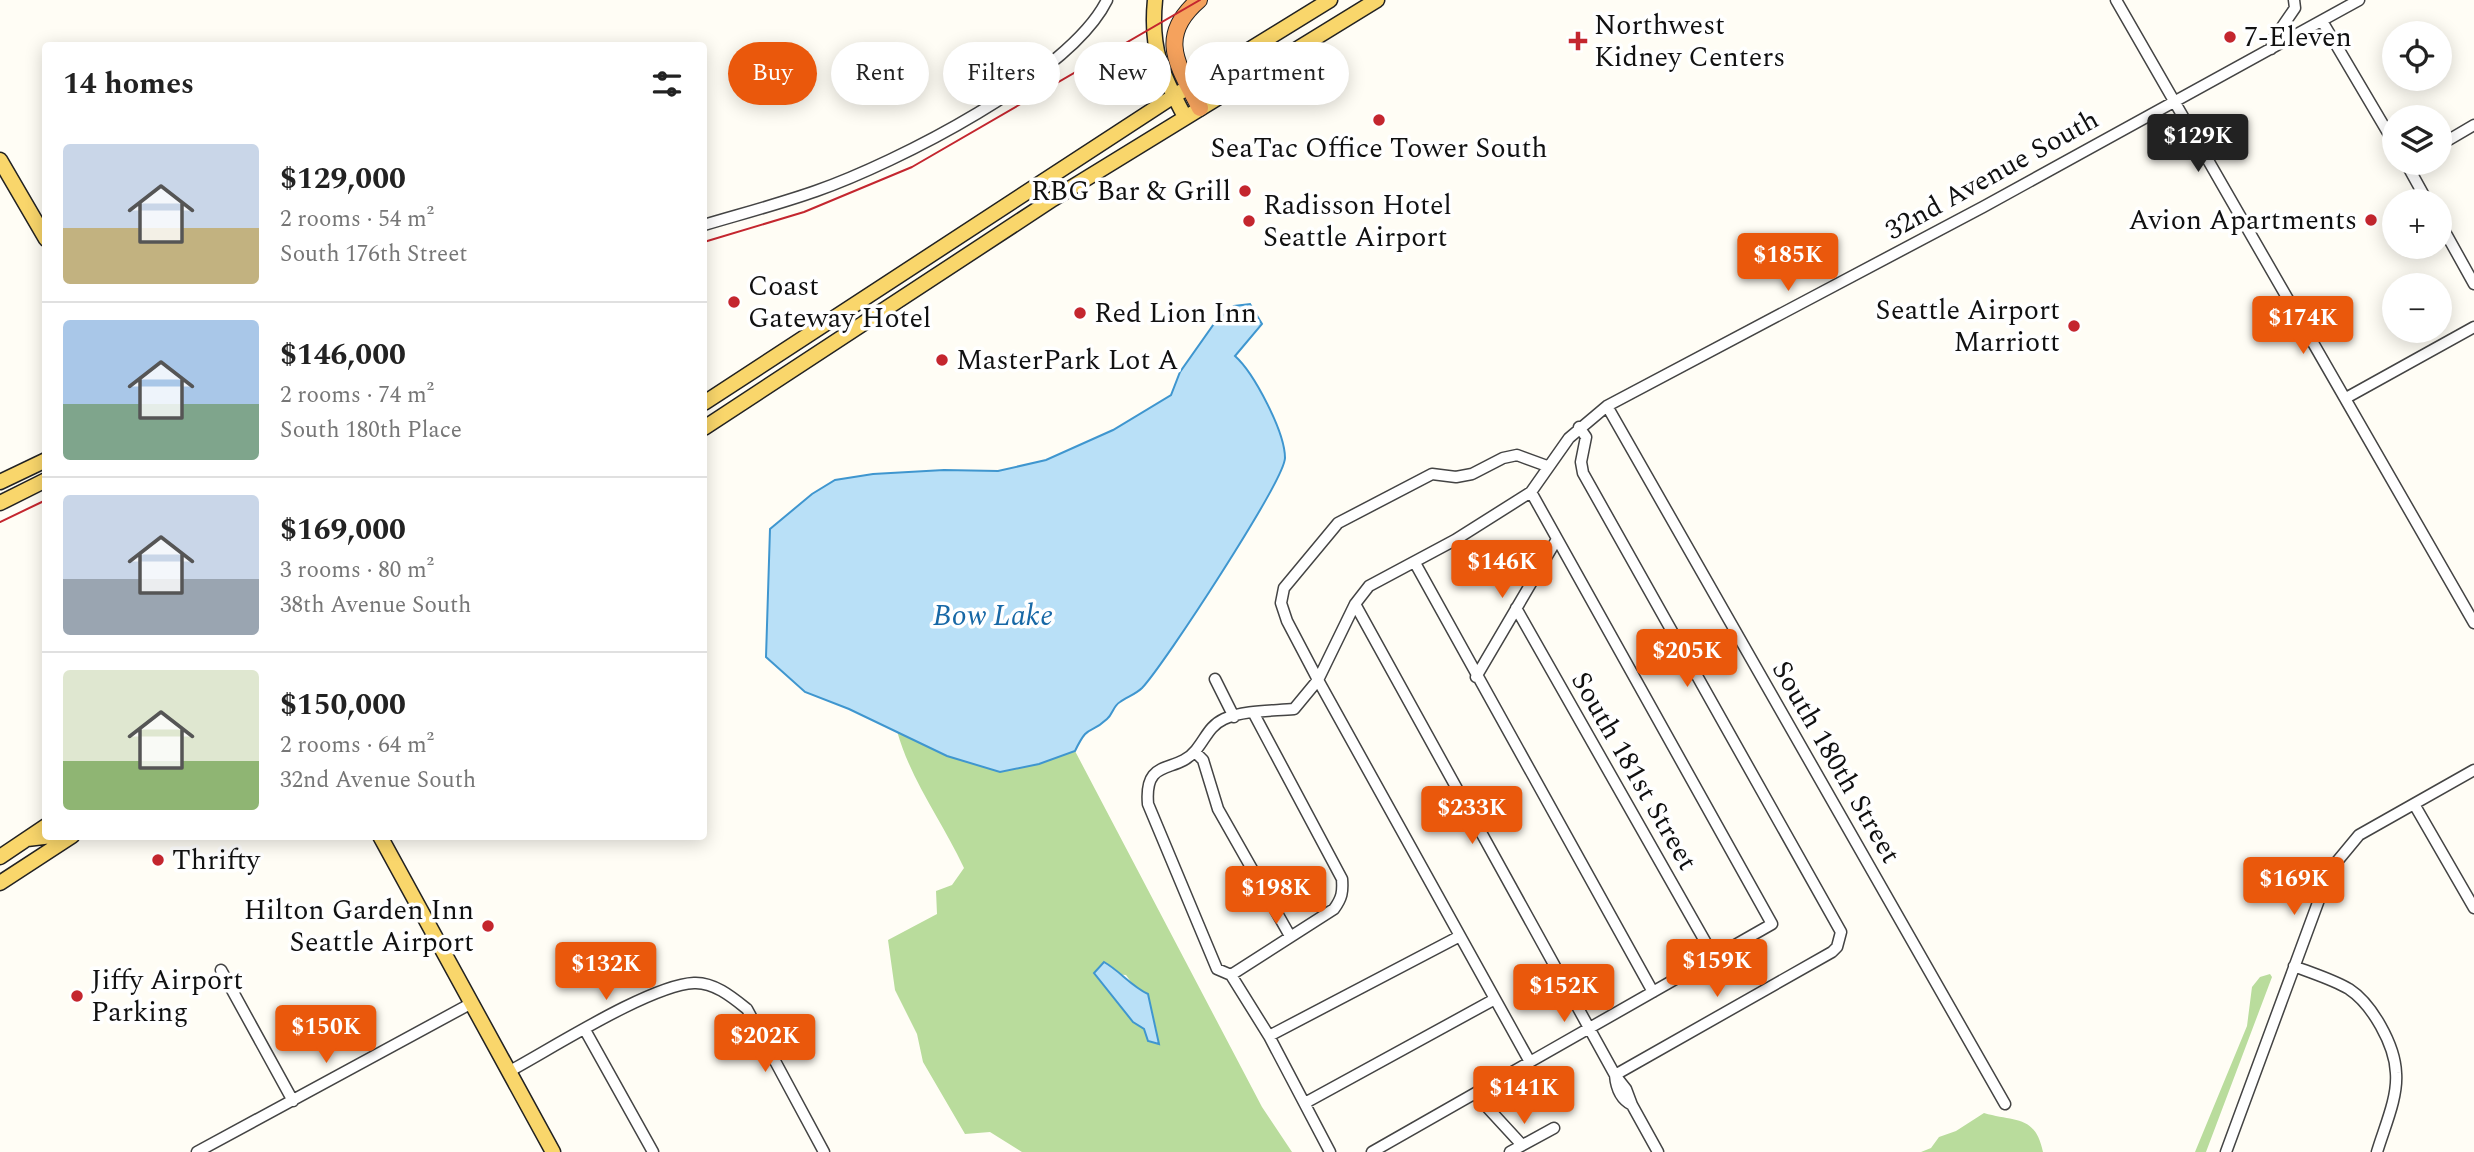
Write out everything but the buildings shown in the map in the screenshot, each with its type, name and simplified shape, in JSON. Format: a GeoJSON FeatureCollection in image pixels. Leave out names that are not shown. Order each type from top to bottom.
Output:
{"type":"FeatureCollection","features":[{"type":"Feature","properties":{"kind":"highway"},"geometry":{"type":"LineString","coordinates":[[1185,77],[1175,53],[1173,36],[1178,22],[1199,0]]}},
{"type":"Feature","properties":{"kind":"main road"},"geometry":{"type":"LineString","coordinates":[[1155,0],[1152,28],[1154,50],[1185,117]]}},
{"type":"Feature","properties":{"kind":"main road"},"geometry":{"type":"LineString","coordinates":[[1262,42],[1330,0]]}},
{"type":"Feature","properties":{"kind":"main road"},"geometry":{"type":"LineString","coordinates":[[707,426],[1053,198],[1377,0]]}},
{"type":"Feature","properties":{"kind":"main road"},"geometry":{"type":"LineString","coordinates":[[707,401],[1185,89]]}},
{"type":"Feature","properties":{"kind":"main road"},"geometry":{"type":"LineString","coordinates":[[0,160],[42,232]]}},
{"type":"Feature","properties":{"kind":"main road"},"geometry":{"type":"LineString","coordinates":[[0,482],[42,462]]}},
{"type":"Feature","properties":{"kind":"main road"},"geometry":{"type":"LineString","coordinates":[[0,503],[42,482]]}},
{"type":"Feature","properties":{"kind":"main road"},"geometry":{"type":"LineString","coordinates":[[0,857],[42,829]]}},
{"type":"Feature","properties":{"kind":"main road"},"geometry":{"type":"LineString","coordinates":[[27,839],[42,837]]}},
{"type":"Feature","properties":{"kind":"main road"},"geometry":{"type":"LineString","coordinates":[[0,883],[66,840]]}},
{"type":"Feature","properties":{"kind":"main road"},"geometry":{"type":"LineString","coordinates":[[382,840],[553,1152]]}},
{"type":"Feature","properties":{"kind":"street"},"geometry":{"type":"LineString","coordinates":[[707,224],[837,183],[946,130],[1052,65],[1086,32],[1107,0]]}},
{"type":"Feature","properties":{"kind":"street"},"geometry":{"type":"LineString","coordinates":[[2116,0],[2474,623]]}},
{"type":"Feature","properties":{"kind":"street"},"geometry":{"type":"LineString","coordinates":[[2271,49],[2273,40],[2295,8],[2294,0]]}},
{"type":"Feature","properties":{"kind":"street","name":"32nd Avenue South"},"geometry":{"type":"LineString","coordinates":[[1231,975],[1217,969],[1148,804],[1147,789],[1157,771],[1195,752],[1208,730],[1226,718],[1294,709],[1318,680],[1355,604],[1369,586],[1415,563],[1531,492],[1547,466],[1579,427],[1607,406],[1983,208],[2358,0]]}},
{"type":"Feature","properties":{"kind":"street"},"geometry":{"type":"LineString","coordinates":[[2322,21],[2382,123]]}},
{"type":"Feature","properties":{"kind":"street"},"geometry":{"type":"LineString","coordinates":[[2452,138],[2474,125]]}},
{"type":"Feature","properties":{"kind":"street"},"geometry":{"type":"LineString","coordinates":[[2452,245],[2474,284]]}},
{"type":"Feature","properties":{"kind":"street"},"geometry":{"type":"LineString","coordinates":[[2346,398],[2474,327]]}},
{"type":"Feature","properties":{"kind":"street","name":"South 180th Street"},"geometry":{"type":"LineString","coordinates":[[1607,406],[2005,1104]]}},
{"type":"Feature","properties":{"kind":"street"},"geometry":{"type":"LineString","coordinates":[[1579,427],[1586,437],[1581,461],[1583,473],[1836,923],[1840,940],[1832,952],[1615,1075]]}},
{"type":"Feature","properties":{"kind":"street"},"geometry":{"type":"LineString","coordinates":[[1530,1062],[1318,680],[1287,621],[1281,603],[1284,588],[1296,571],[1338,523],[1432,474],[1456,477],[1472,474],[1517,454],[1547,466]]}},
{"type":"Feature","properties":{"kind":"street"},"geometry":{"type":"LineString","coordinates":[[1372,1152],[1772,924],[1531,492]]}},
{"type":"Feature","properties":{"kind":"street"},"geometry":{"type":"LineString","coordinates":[[1476,677],[1557,538]]}},
{"type":"Feature","properties":{"kind":"street"},"geometry":{"type":"LineString","coordinates":[[1415,563],[1653,992]]}},
{"type":"Feature","properties":{"kind":"street"},"geometry":{"type":"LineString","coordinates":[[1355,604],[1591,1027],[1615,1075],[1616,1085],[1624,1101],[1632,1105],[1658,1152]]}},
{"type":"Feature","properties":{"kind":"street","name":"South 181st Street"},"geometry":{"type":"LineString","coordinates":[[1516,608],[1714,957]]}},
{"type":"Feature","properties":{"kind":"street"},"geometry":{"type":"LineString","coordinates":[[1215,678],[1234,717]]}},
{"type":"Feature","properties":{"kind":"street"},"geometry":{"type":"LineString","coordinates":[[1254,713],[1342,878],[1341,899],[1334,909],[1231,975],[1269,1036],[1330,1152]]}},
{"type":"Feature","properties":{"kind":"street"},"geometry":{"type":"LineString","coordinates":[[1195,752],[1203,760],[1218,809],[1290,936]]}},
{"type":"Feature","properties":{"kind":"street"},"geometry":{"type":"LineString","coordinates":[[2226,1152],[2324,882],[2343,852],[2359,835],[2474,770]]}},
{"type":"Feature","properties":{"kind":"street"},"geometry":{"type":"LineString","coordinates":[[2414,804],[2474,908]]}},
{"type":"Feature","properties":{"kind":"street"},"geometry":{"type":"LineString","coordinates":[[1269,1036],[1460,936]]}},
{"type":"Feature","properties":{"kind":"street"},"geometry":{"type":"LineString","coordinates":[[2294,966],[2350,990],[2367,1006],[2391,1052],[2396,1073],[2394,1093],[2376,1152]]}},
{"type":"Feature","properties":{"kind":"street"},"geometry":{"type":"LineString","coordinates":[[220,970],[293,1101]]}},
{"type":"Feature","properties":{"kind":"street"},"geometry":{"type":"LineString","coordinates":[[508,1072],[662,991],[697,983],[713,987],[747,1009],[824,1152]]}},
{"type":"Feature","properties":{"kind":"street"},"geometry":{"type":"LineString","coordinates":[[1304,1103],[1495,999]]}},
{"type":"Feature","properties":{"kind":"street"},"geometry":{"type":"LineString","coordinates":[[197,1152],[470,1004]]}},
{"type":"Feature","properties":{"kind":"street"},"geometry":{"type":"LineString","coordinates":[[585,1030],[653,1152]]}},
{"type":"Feature","properties":{"kind":"street"},"geometry":{"type":"LineString","coordinates":[[1475,1094],[1522,1145]]}},
{"type":"Feature","properties":{"kind":"street"},"geometry":{"type":"LineString","coordinates":[[1510,1152],[1554,1128]]}},
{"type":"Feature","properties":{"kind":"green space"},"geometry":{"type":"Polygon","coordinates":[[[897,731],[947,756],[1039,764],[1075,751],[1262,1107],[1292,1152],[1022,1152],[990,1132],[965,1134],[923,1062],[917,1034],[895,990],[888,940],[937,914],[936,891],[952,885],[964,868],[903,749],[897,731]],[[1094,973],[1133,1022],[1157,1032],[1148,994],[1136,989],[1126,975],[1094,973]]]}},
{"type":"Feature","properties":{"kind":"green space"},"geometry":{"type":"Polygon","coordinates":[[[2270,974],[2272,977],[2206,1152],[2195,1152],[2247,1026],[2252,987],[2260,977],[2270,974]]]}},
{"type":"Feature","properties":{"kind":"green space"},"geometry":{"type":"Polygon","coordinates":[[[1984,1113],[2029,1125],[2035,1131],[2043,1152],[1921,1152],[1931,1148],[1939,1137],[1956,1131],[1984,1113]]]}},
{"type":"Feature","properties":{"kind":"water","name":"Bow Lake"},"geometry":{"type":"Polygon","coordinates":[[[1250,304],[1262,324],[1235,356],[1251,375],[1280,433],[1285,458],[1279,474],[1245,535],[1154,672],[1140,690],[1118,704],[1107,719],[1087,733],[1075,751],[1039,764],[1000,772],[947,756],[849,709],[805,692],[766,657],[770,529],[812,494],[835,480],[873,474],[944,470],[998,471],[1046,460],[1113,430],[1171,395],[1180,372],[1216,321],[1234,306],[1250,304]]]}},
{"type":"Feature","properties":{"kind":"water"},"geometry":{"type":"Polygon","coordinates":[[[1104,962],[1148,994],[1159,1044],[1148,1041],[1144,1029],[1133,1022],[1094,973],[1104,962]]]}},
{"type":"Feature","properties":{"kind":"tram line"},"geometry":{"type":"LineString","coordinates":[[707,241],[804,212],[912,167],[1200,0]]}},
{"type":"Feature","properties":{"kind":"tram line"},"geometry":{"type":"LineString","coordinates":[[0,522],[42,502]]}},
{"type":"Feature","properties":{"kind":"place","name":"7-Eleven"},"geometry":{"type":"Point","coordinates":[2230,37]}},
{"type":"Feature","properties":{"kind":"place","name":"Northwest Kidney Centers"},"geometry":{"type":"Point","coordinates":[1578,41]}},
{"type":"Feature","properties":{"kind":"place","name":"SeaTac Office Tower South"},"geometry":{"type":"Point","coordinates":[1379,120]}},
{"type":"Feature","properties":{"kind":"place","name":"RBG Bar & Grill"},"geometry":{"type":"Point","coordinates":[1245,191]}},
{"type":"Feature","properties":{"kind":"place","name":"Avion Apartments"},"geometry":{"type":"Point","coordinates":[2371,220]}},
{"type":"Feature","properties":{"kind":"place","name":"Radisson Hotel Seattle Airport"},"geometry":{"type":"Point","coordinates":[1249,221]}},
{"type":"Feature","properties":{"kind":"place","name":"Coast Gateway Hotel"},"geometry":{"type":"Point","coordinates":[734,302]}},
{"type":"Feature","properties":{"kind":"place","name":"Red Lion Inn"},"geometry":{"type":"Point","coordinates":[1080,313]}},
{"type":"Feature","properties":{"kind":"place","name":"Seattle Airport Marriott"},"geometry":{"type":"Point","coordinates":[2074,326]}},
{"type":"Feature","properties":{"kind":"place","name":"MasterPark Lot A"},"geometry":{"type":"Point","coordinates":[942,360]}},
{"type":"Feature","properties":{"kind":"place","name":"Thrifty"},"geometry":{"type":"Point","coordinates":[158,860]}},
{"type":"Feature","properties":{"kind":"place","name":"Hilton Garden Inn Seattle Airport"},"geometry":{"type":"Point","coordinates":[488,926]}},
{"type":"Feature","properties":{"kind":"place","name":"Jiffy Airport Parking"},"geometry":{"type":"Point","coordinates":[77,996]}}]}
